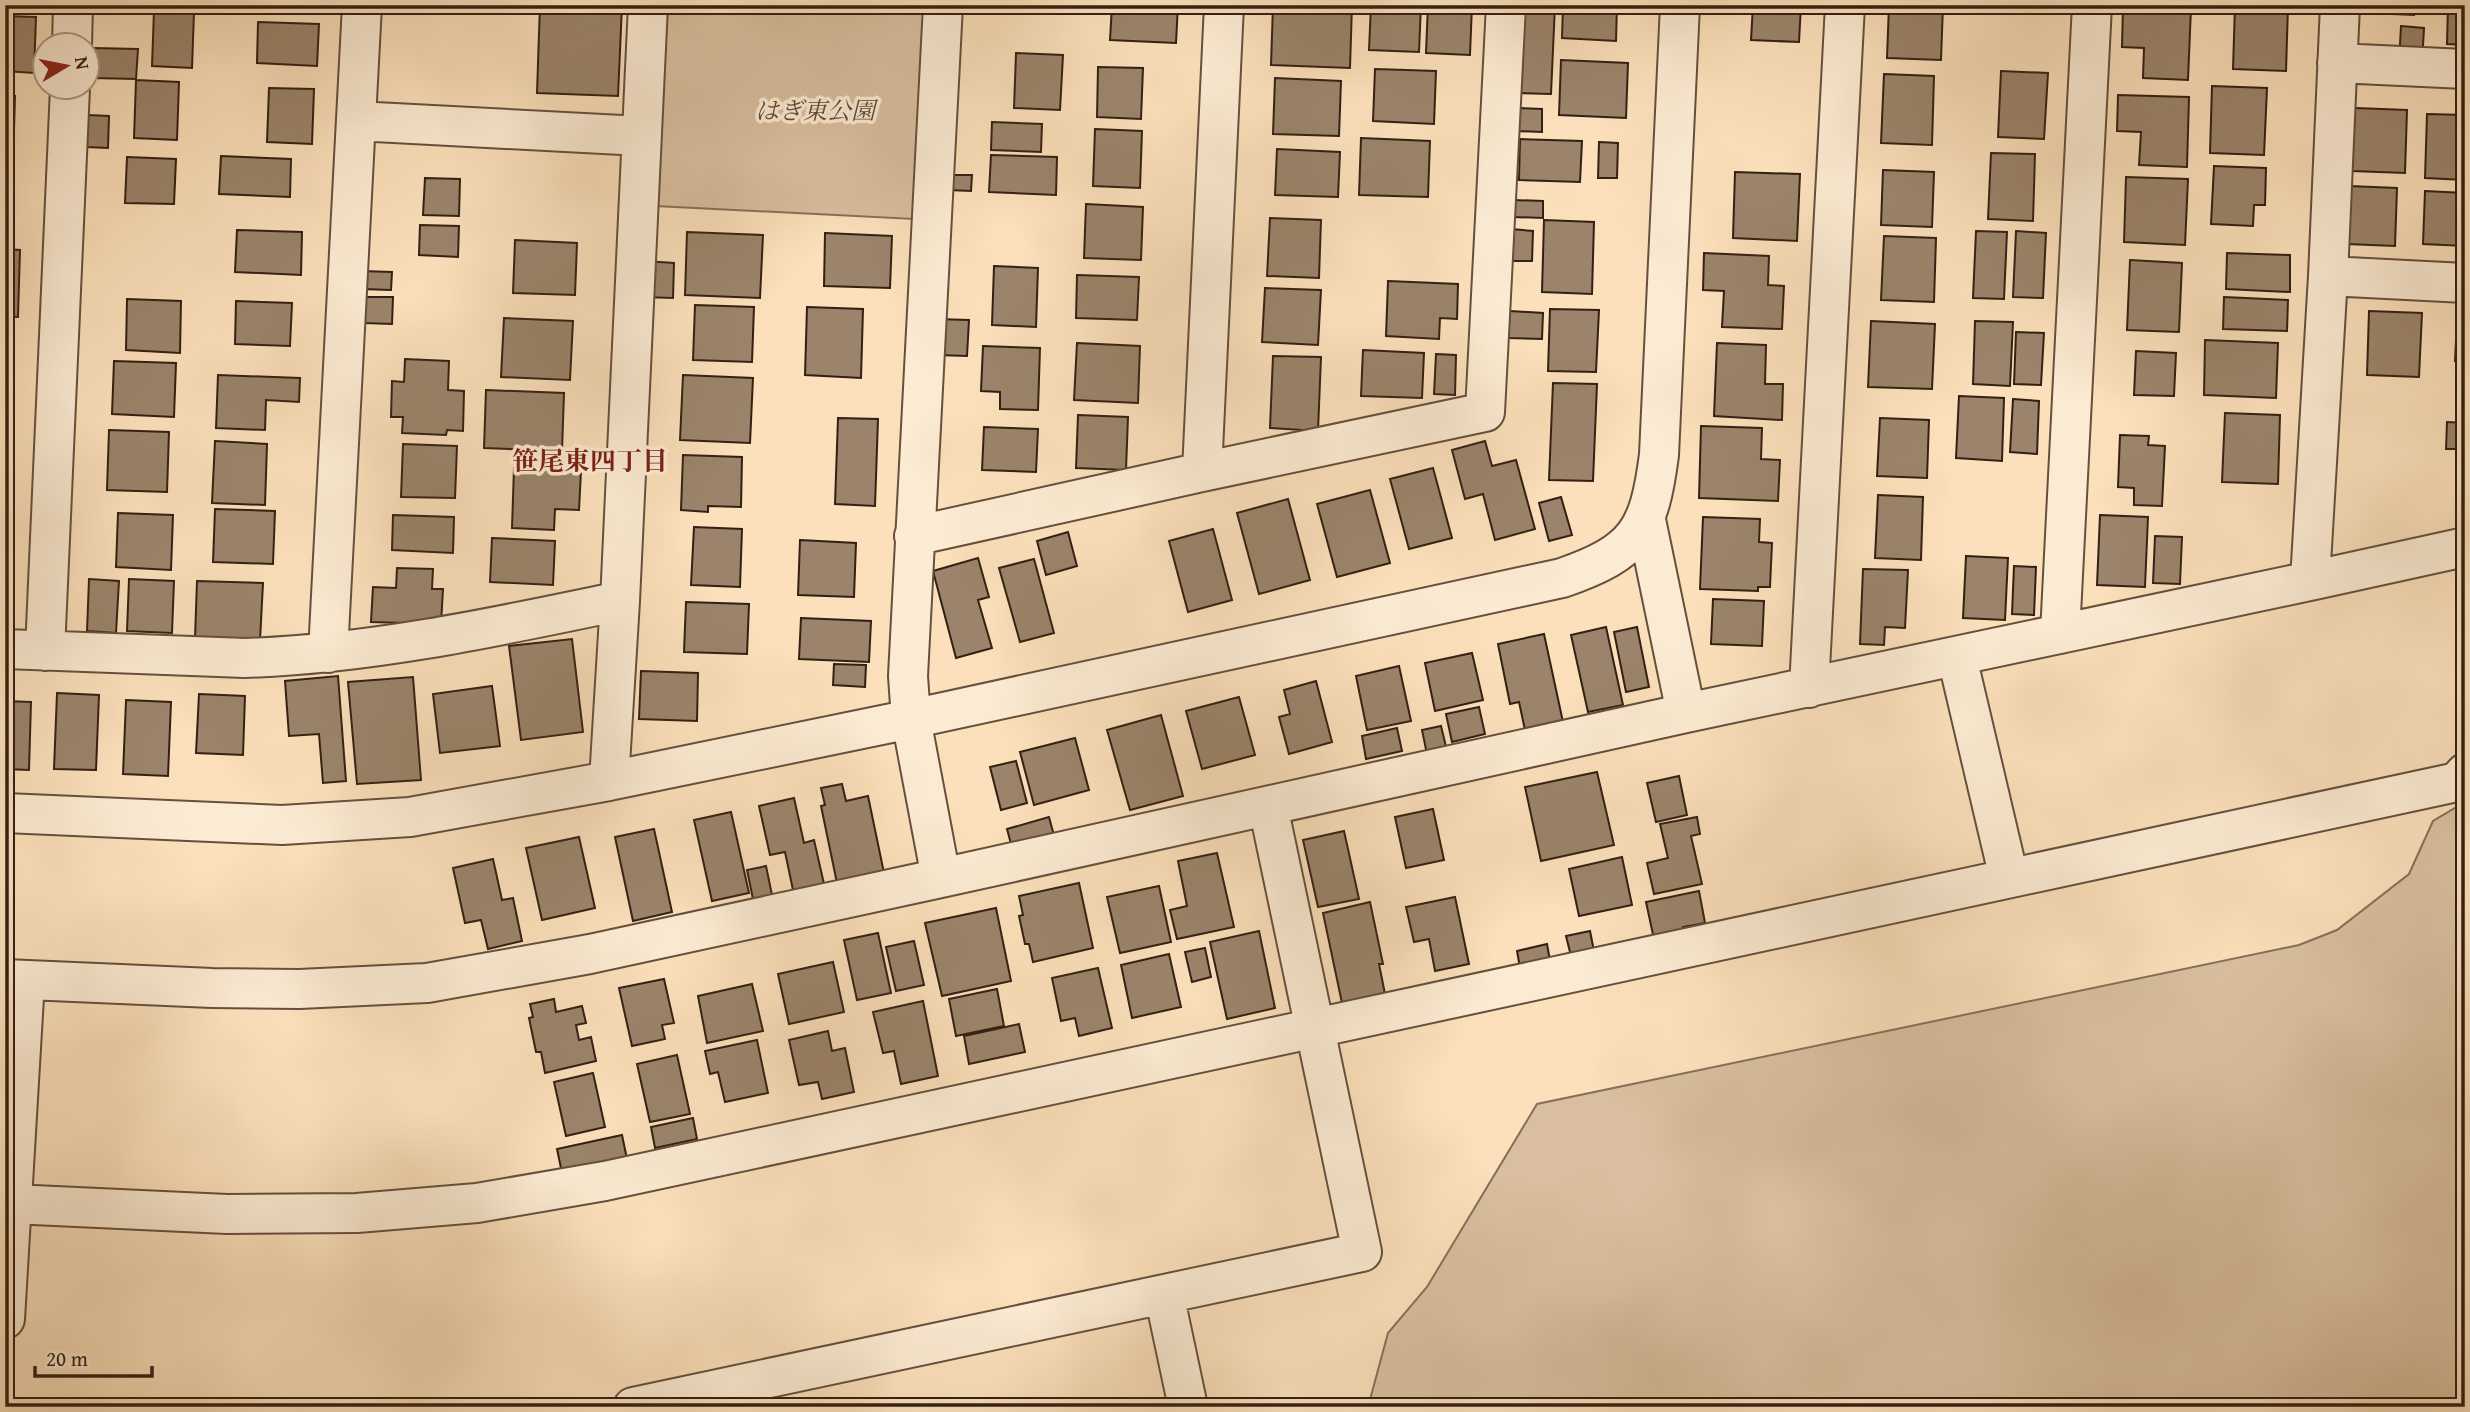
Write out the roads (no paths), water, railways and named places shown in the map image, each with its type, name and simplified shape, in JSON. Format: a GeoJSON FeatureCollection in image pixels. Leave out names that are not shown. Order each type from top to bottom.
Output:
{"type":"FeatureCollection","features":[{"type":"Feature","properties":{"kind":"street"},"geometry":{"type":"LineString","coordinates":[[72,32],[73,5]]}},
{"type":"Feature","properties":{"kind":"street"},"geometry":{"type":"LineString","coordinates":[[328,653],[362,5]]}},
{"type":"Feature","properties":{"kind":"street"},"geometry":{"type":"LineString","coordinates":[[609,781],[648,5]]}},
{"type":"Feature","properties":{"kind":"street"},"geometry":{"type":"LineString","coordinates":[[941,878],[911,719],[908,676],[943,5]]}},
{"type":"Feature","properties":{"kind":"street"},"geometry":{"type":"LineString","coordinates":[[1202,472],[1224,5]]}},
{"type":"Feature","properties":{"kind":"street"},"geometry":{"type":"LineString","coordinates":[[914,536],[1486,412],[1506,5]]}},
{"type":"Feature","properties":{"kind":"street"},"geometry":{"type":"LineString","coordinates":[[5,813],[282,825],[434,814],[911,719],[1562,578],[1608,559],[1626,546],[1646,520],[1659,455],[1680,5]]}},
{"type":"Feature","properties":{"kind":"street"},"geometry":{"type":"LineString","coordinates":[[1809,688],[1846,5]]}},
{"type":"Feature","properties":{"kind":"street"},"geometry":{"type":"LineString","coordinates":[[2060,634],[2092,5]]}},
{"type":"Feature","properties":{"kind":"street"},"geometry":{"type":"LineString","coordinates":[[2310,580],[2328,276],[2340,5]]}},
{"type":"Feature","properties":{"kind":"street"},"geometry":{"type":"LineString","coordinates":[[2337,62],[2465,69]]}},
{"type":"Feature","properties":{"kind":"street"},"geometry":{"type":"LineString","coordinates":[[45,651],[69,102]]}},
{"type":"Feature","properties":{"kind":"street"},"geometry":{"type":"LineString","coordinates":[[356,121],[641,135]]}},
{"type":"Feature","properties":{"kind":"street"},"geometry":{"type":"LineString","coordinates":[[2328,276],[2465,283]]}},
{"type":"Feature","properties":{"kind":"street"},"geometry":{"type":"LineString","coordinates":[[1646,520],[1686,713]]}},
{"type":"Feature","properties":{"kind":"street"},"geometry":{"type":"LineString","coordinates":[[5,1319],[12,1204],[15,979],[299,989],[427,983],[590,954],[1686,713],[2465,547]]}},
{"type":"Feature","properties":{"kind":"street"},"geometry":{"type":"LineString","coordinates":[[5,649],[245,658],[328,653],[473,631],[620,601]]}},
{"type":"Feature","properties":{"kind":"street"},"geometry":{"type":"LineString","coordinates":[[1957,657],[2009,878]]}},
{"type":"Feature","properties":{"kind":"street"},"geometry":{"type":"LineString","coordinates":[[12,1204],[227,1214],[357,1213],[477,1203],[605,1181],[2462,778]]}},
{"type":"Feature","properties":{"kind":"street"},"geometry":{"type":"LineString","coordinates":[[633,1407],[1362,1252],[1268,806]]}},
{"type":"Feature","properties":{"kind":"street"},"geometry":{"type":"LineString","coordinates":[[1164,1293],[1188,1407]]}},
{"type":"Feature","properties":{"kind":"district","name":"笹尾東四丁目"},"geometry":{"type":"Point","coordinates":[590,460]}},
{"type":"Feature","properties":{"kind":"park label","name":"はぎ東公園"},"geometry":{"type":"Point","coordinates":[815,110]}}]}
